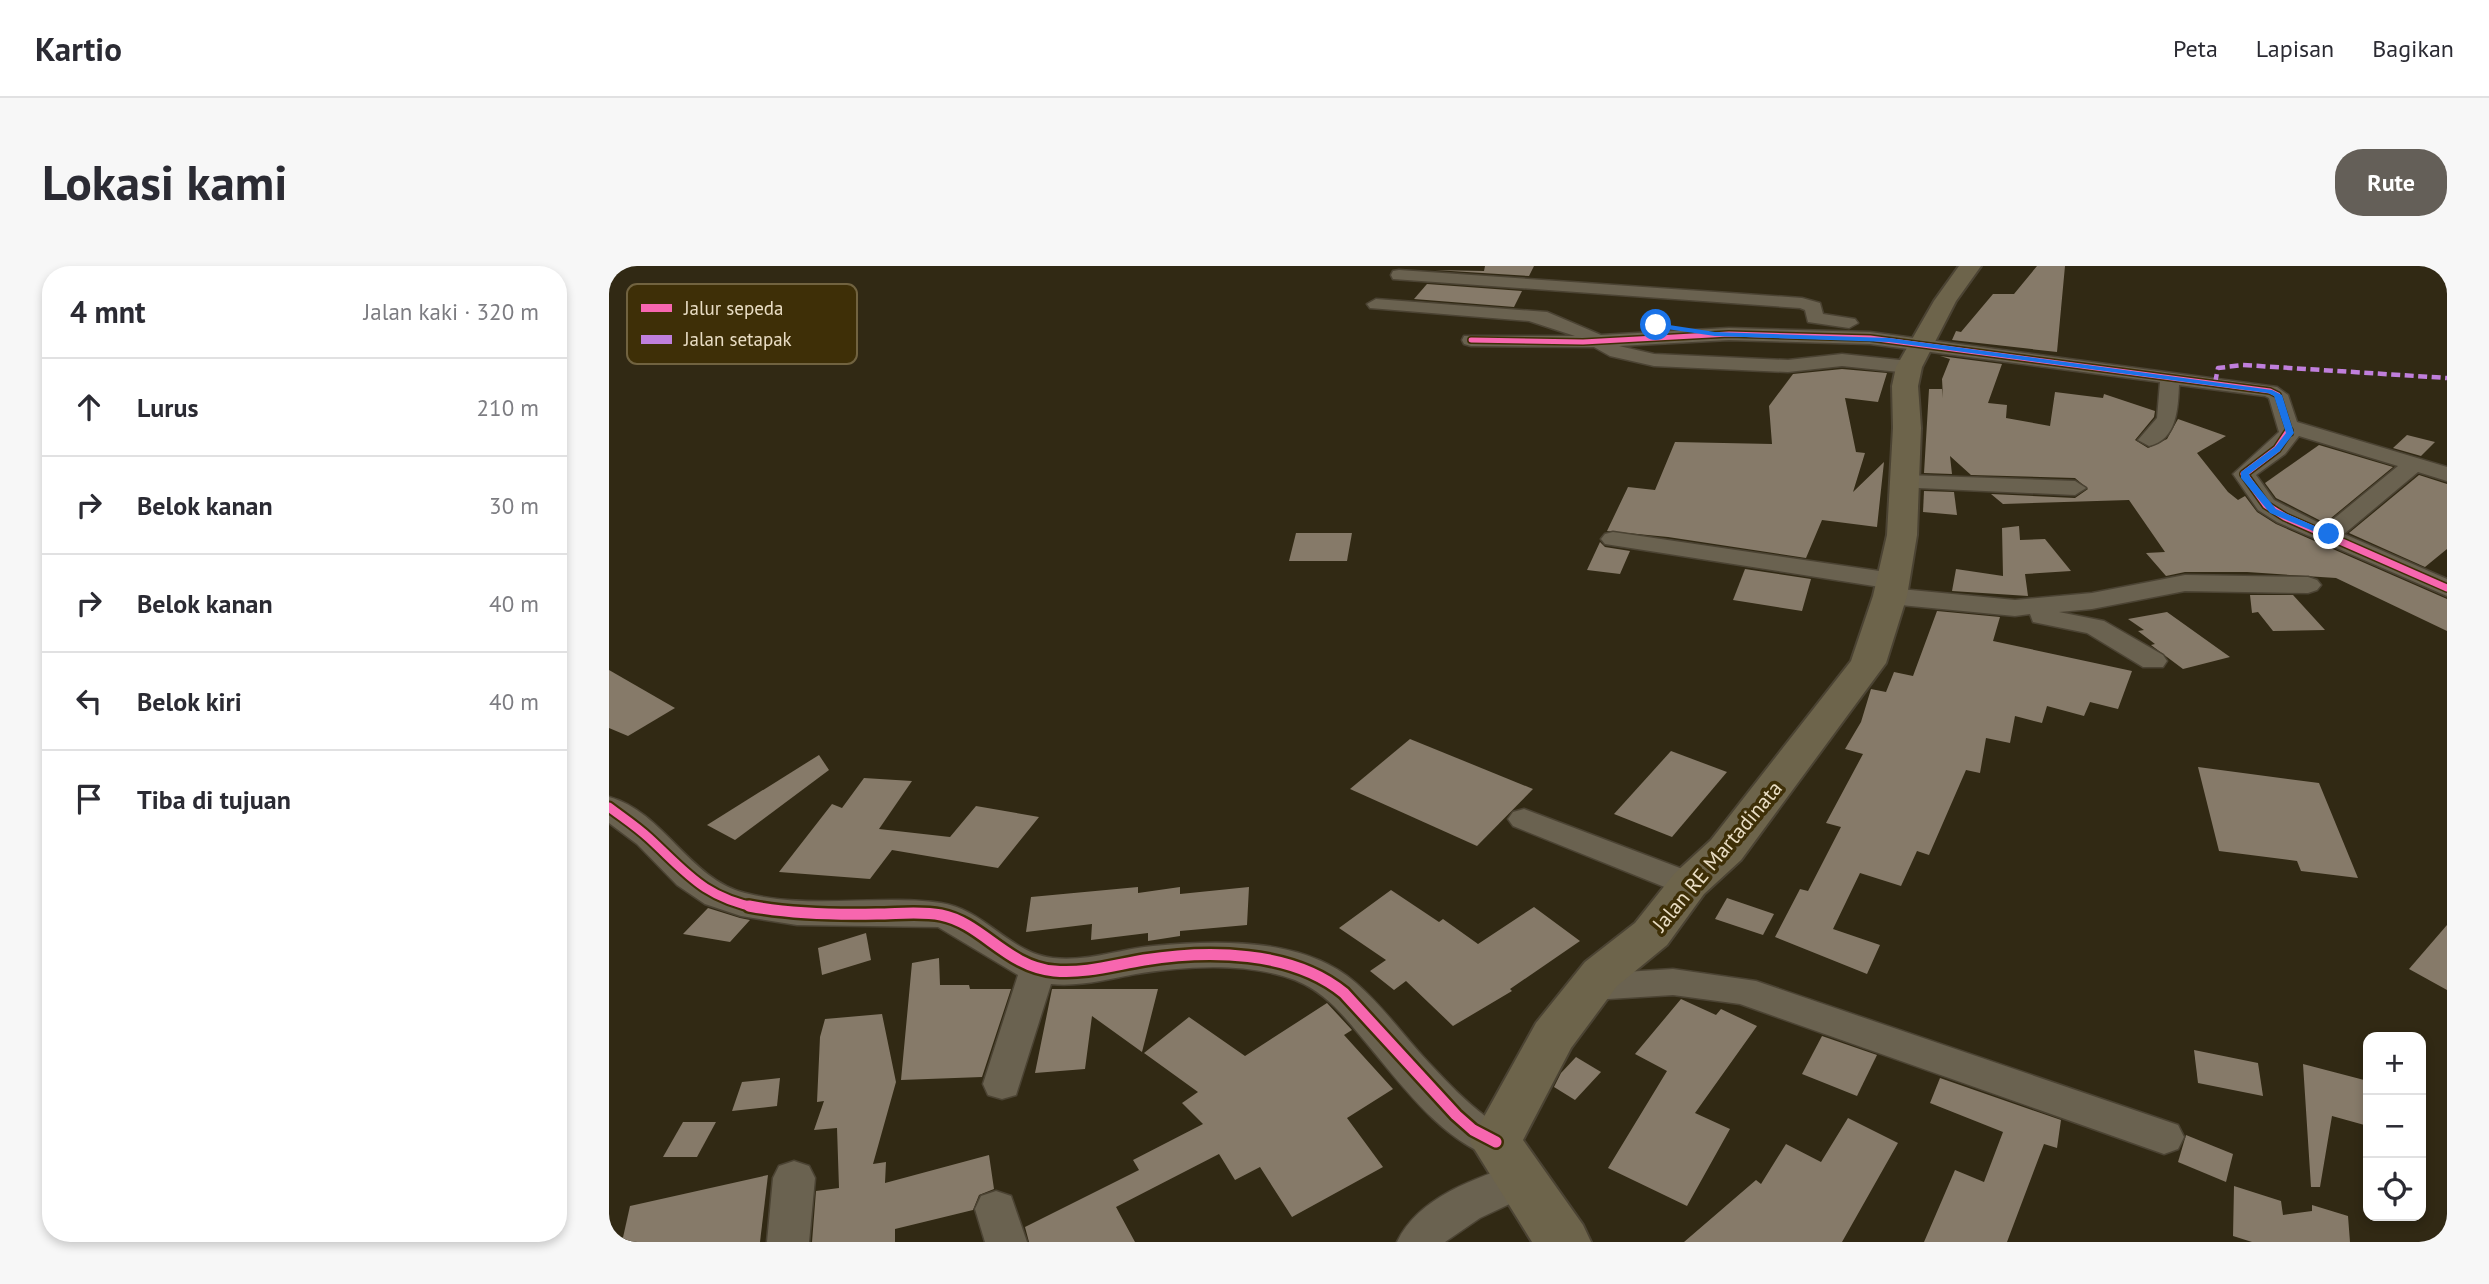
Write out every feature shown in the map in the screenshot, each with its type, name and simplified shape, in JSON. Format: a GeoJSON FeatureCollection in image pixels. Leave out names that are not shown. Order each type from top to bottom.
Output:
{"type":"FeatureCollection","features":[{"type":"Feature","properties":{"kind":"highway","name":"Jalan RE Martadinata"},"geometry":{"type":"LineString","coordinates":[[1508,1161],[1553,1036],[1596,980],[1651,934],[1689,884],[1740,834],[1856,683],[1877,640],[1902,535],[1905,386],[1909,367],[1923,339],[1971,266]]}},
{"type":"Feature","properties":{"kind":"highway"},"geometry":{"type":"LineString","coordinates":[[1508,1161],[1563,1242]]}},
{"type":"Feature","properties":{"kind":"street"},"geometry":{"type":"LineString","coordinates":[[1524,285],[1527,266]]}},
{"type":"Feature","properties":{"kind":"street"},"geometry":{"type":"LineString","coordinates":[[1399,275],[1802,303],[1814,307],[1814,318]]}},
{"type":"Feature","properties":{"kind":"street"},"geometry":{"type":"LineString","coordinates":[[1471,312],[1485,283]]}},
{"type":"Feature","properties":{"kind":"street"},"geometry":{"type":"LineString","coordinates":[[1376,304],[1683,328],[1814,318],[1923,339],[2270,391],[2278,395],[2289,426],[2286,440],[2244,474],[2273,511],[2445,585]]}},
{"type":"Feature","properties":{"kind":"street"},"geometry":{"type":"LineString","coordinates":[[1528,315],[1576,329],[1596,341],[1641,358],[1677,362],[1802,366],[1842,360],[1909,367]]}},
{"type":"Feature","properties":{"kind":"street"},"geometry":{"type":"LineString","coordinates":[[1471,340],[1596,341],[1710,326],[1812,335],[1923,339]]}},
{"type":"Feature","properties":{"kind":"street"},"geometry":{"type":"LineString","coordinates":[[2149,440],[2167,419],[2169,377]]}},
{"type":"Feature","properties":{"kind":"street"},"geometry":{"type":"LineString","coordinates":[[2289,426],[2447,474]]}},
{"type":"Feature","properties":{"kind":"street"},"geometry":{"type":"LineString","coordinates":[[2329,534],[2416,463]]}},
{"type":"Feature","properties":{"kind":"street"},"geometry":{"type":"LineString","coordinates":[[1905,482],[2075,488]]}},
{"type":"Feature","properties":{"kind":"street"},"geometry":{"type":"LineString","coordinates":[[1613,539],[1891,589],[2015,608],[2095,627],[2154,661]]}},
{"type":"Feature","properties":{"kind":"street"},"geometry":{"type":"LineString","coordinates":[[2015,608],[2091,601],[2185,583],[2308,586]]}},
{"type":"Feature","properties":{"kind":"street"},"geometry":{"type":"LineString","coordinates":[[609,807],[648,837],[692,881],[716,896],[748,906],[785,910],[941,915],[955,919],[1022,963],[1038,969],[1090,972],[1162,958],[1223,957],[1267,961],[1308,971],[1337,987],[1455,1115],[1508,1161],[1476,1199],[1434,1225],[1418,1242]]}},
{"type":"Feature","properties":{"kind":"street"},"geometry":{"type":"LineString","coordinates":[[1524,819],[1689,884]]}},
{"type":"Feature","properties":{"kind":"street"},"geometry":{"type":"LineString","coordinates":[[1002,1084],[1038,969]]}},
{"type":"Feature","properties":{"kind":"street"},"geometry":{"type":"LineString","coordinates":[[1596,980],[1673,982],[1743,991],[2164,1137]]}},
{"type":"Feature","properties":{"kind":"street"},"geometry":{"type":"LineString","coordinates":[[788,1242],[794,1178]]}},
{"type":"Feature","properties":{"kind":"building"},"geometry":{"type":"Polygon","coordinates":[[[1485,266],[1534,266],[1529,276],[1435,270],[1484,271],[1485,266]]]}},
{"type":"Feature","properties":{"kind":"building"},"geometry":{"type":"Polygon","coordinates":[[[2037,266],[2065,266],[2057,352],[1952,340],[1956,331],[1961,332],[1993,294],[2014,294],[2037,266]]]}},
{"type":"Feature","properties":{"kind":"building"},"geometry":{"type":"Polygon","coordinates":[[[1427,284],[1522,291],[1514,307],[1414,299],[1427,284]]]}},
{"type":"Feature","properties":{"kind":"building"},"geometry":{"type":"Polygon","coordinates":[[[1940,356],[2002,364],[1988,403],[2007,405],[2006,418],[2050,426],[2055,392],[2103,398],[2104,394],[2155,411],[2154,417],[2135,440],[2148,448],[2167,439],[2178,419],[2226,436],[2197,453],[2228,492],[2238,500],[2245,496],[2257,512],[2276,524],[2447,599],[2447,631],[2336,578],[2247,572],[2185,572],[2166,576],[2146,553],[2165,552],[2129,500],[2003,504],[1991,494],[2075,498],[2088,489],[2075,478],[1971,475],[1950,456],[1952,474],[1924,473],[1929,389],[1942,389],[1943,398],[1942,379],[1950,359],[1940,356]]]}},
{"type":"Feature","properties":{"kind":"building"},"geometry":{"type":"Polygon","coordinates":[[[1842,369],[1887,373],[1878,402],[1845,398],[1856,452],[1865,453],[1853,492],[1884,462],[1877,527],[1822,520],[1806,558],[1668,537],[1607,531],[1628,487],[1655,490],[1675,442],[1772,444],[1769,406],[1793,374],[1842,369]]]}},
{"type":"Feature","properties":{"kind":"building"},"geometry":{"type":"Polygon","coordinates":[[[2407,435],[2435,442],[2421,456],[2393,448],[2407,435]]]}},
{"type":"Feature","properties":{"kind":"building"},"geometry":{"type":"Polygon","coordinates":[[[2319,445],[2393,467],[2325,523],[2276,498],[2265,483],[2319,445]]]}},
{"type":"Feature","properties":{"kind":"building"},"geometry":{"type":"Polygon","coordinates":[[[2419,475],[2447,484],[2447,549],[2425,567],[2349,533],[2419,475]]]}},
{"type":"Feature","properties":{"kind":"building"},"geometry":{"type":"Polygon","coordinates":[[[1924,491],[1954,492],[1957,515],[1923,512],[1924,491]]]}},
{"type":"Feature","properties":{"kind":"building"},"geometry":{"type":"Polygon","coordinates":[[[2019,526],[2020,540],[2045,539],[2071,571],[2025,574],[2028,596],[1952,591],[1956,569],[2003,576],[2002,528],[2019,526]]]}},
{"type":"Feature","properties":{"kind":"building"},"geometry":{"type":"Polygon","coordinates":[[[1296,533],[1352,533],[1347,561],[1289,561],[1296,533]]]}},
{"type":"Feature","properties":{"kind":"building"},"geometry":{"type":"Polygon","coordinates":[[[1600,542],[1605,547],[1630,551],[1620,574],[1587,570],[1600,542]]]}},
{"type":"Feature","properties":{"kind":"building"},"geometry":{"type":"Polygon","coordinates":[[[1745,569],[1811,579],[1802,611],[1733,600],[1745,569]]]}},
{"type":"Feature","properties":{"kind":"building"},"geometry":{"type":"Polygon","coordinates":[[[2250,595],[2293,595],[2325,630],[2273,631],[2258,612],[2252,613],[2250,595]]]}},
{"type":"Feature","properties":{"kind":"building"},"geometry":{"type":"Polygon","coordinates":[[[1937,611],[2000,617],[1993,641],[2132,671],[2118,709],[2090,702],[2084,716],[2047,706],[2042,723],[2015,716],[2010,743],[1986,738],[1980,773],[1966,770],[1929,855],[1917,851],[1901,886],[1860,873],[1833,929],[1880,945],[1867,974],[1775,937],[1800,889],[1808,891],[1841,827],[1826,823],[1863,754],[1845,749],[1861,722],[1871,689],[1886,692],[1894,672],[1913,676],[1937,611]]]}},
{"type":"Feature","properties":{"kind":"building"},"geometry":{"type":"Polygon","coordinates":[[[2167,612],[2230,657],[2183,669],[2151,645],[2155,644],[2138,631],[2144,630],[2128,619],[2167,612]]]}},
{"type":"Feature","properties":{"kind":"building"},"geometry":{"type":"Polygon","coordinates":[[[609,670],[675,708],[628,736],[609,728],[609,670]]]}},
{"type":"Feature","properties":{"kind":"building"},"geometry":{"type":"Polygon","coordinates":[[[1410,739],[1533,789],[1477,846],[1350,789],[1410,739]]]}},
{"type":"Feature","properties":{"kind":"building"},"geometry":{"type":"Polygon","coordinates":[[[1671,751],[1727,772],[1672,837],[1614,814],[1671,751]]]}},
{"type":"Feature","properties":{"kind":"building"},"geometry":{"type":"Polygon","coordinates":[[[819,755],[829,770],[735,840],[707,825],[819,755]]]}},
{"type":"Feature","properties":{"kind":"building"},"geometry":{"type":"Polygon","coordinates":[[[2198,767],[2319,783],[2358,878],[2301,871],[2297,861],[2219,851],[2198,767]]]}},
{"type":"Feature","properties":{"kind":"building"},"geometry":{"type":"Polygon","coordinates":[[[864,778],[912,781],[879,829],[950,837],[976,806],[1039,817],[998,868],[892,850],[870,879],[779,872],[832,804],[842,808],[864,778]]]}},
{"type":"Feature","properties":{"kind":"building"},"geometry":{"type":"Polygon","coordinates":[[[1138,887],[1138,893],[1180,887],[1180,894],[1249,887],[1247,925],[1180,931],[1180,936],[1148,941],[1148,933],[1091,940],[1092,924],[1026,932],[1031,897],[1138,887]]]}},
{"type":"Feature","properties":{"kind":"building"},"geometry":{"type":"Polygon","coordinates":[[[1391,890],[1439,922],[1443,919],[1478,944],[1534,907],[1580,941],[1510,989],[1512,991],[1453,1026],[1406,981],[1394,990],[1370,971],[1386,960],[1339,928],[1391,890]]]}},
{"type":"Feature","properties":{"kind":"building"},"geometry":{"type":"Polygon","coordinates":[[[1727,898],[1774,914],[1763,935],[1715,919],[1727,898]]]}},
{"type":"Feature","properties":{"kind":"building"},"geometry":{"type":"Polygon","coordinates":[[[708,908],[750,920],[730,942],[683,934],[708,908]]]}},
{"type":"Feature","properties":{"kind":"building"},"geometry":{"type":"Polygon","coordinates":[[[2447,925],[2447,990],[2409,969],[2447,925]]]}},
{"type":"Feature","properties":{"kind":"building"},"geometry":{"type":"Polygon","coordinates":[[[866,933],[871,960],[822,975],[818,948],[866,933]]]}},
{"type":"Feature","properties":{"kind":"building"},"geometry":{"type":"Polygon","coordinates":[[[939,958],[940,985],[969,985],[970,989],[1011,989],[982,1077],[901,1080],[912,963],[939,958]]]}},
{"type":"Feature","properties":{"kind":"building"},"geometry":{"type":"Polygon","coordinates":[[[1052,989],[1158,989],[1142,1052],[1092,1016],[1085,1069],[1035,1073],[1052,989]]]}},
{"type":"Feature","properties":{"kind":"building"},"geometry":{"type":"Polygon","coordinates":[[[1681,999],[1716,1015],[1721,1009],[1757,1026],[1695,1113],[1730,1129],[1687,1206],[1608,1168],[1667,1071],[1635,1054],[1681,999]]]}},
{"type":"Feature","properties":{"kind":"building"},"geometry":{"type":"Polygon","coordinates":[[[1327,1003],[1352,1030],[1344,1035],[1393,1089],[1347,1118],[1383,1167],[1292,1217],[1260,1167],[1235,1180],[1219,1154],[1116,1207],[1135,1242],[1029,1242],[1025,1227],[1139,1170],[1133,1160],[1203,1124],[1182,1103],[1198,1092],[1144,1053],[1189,1017],[1245,1056],[1327,1003]]]}},
{"type":"Feature","properties":{"kind":"building"},"geometry":{"type":"Polygon","coordinates":[[[882,1014],[896,1082],[873,1164],[886,1162],[885,1183],[989,1155],[994,1189],[979,1195],[973,1210],[895,1229],[895,1242],[812,1242],[816,1191],[839,1188],[837,1128],[814,1130],[824,1101],[817,1102],[820,1037],[825,1019],[882,1014]]]}},
{"type":"Feature","properties":{"kind":"building"},"geometry":{"type":"Polygon","coordinates":[[[1822,1036],[1877,1055],[1857,1096],[1802,1074],[1822,1036]]]}},
{"type":"Feature","properties":{"kind":"building"},"geometry":{"type":"Polygon","coordinates":[[[2194,1050],[2258,1063],[2263,1096],[2198,1083],[2194,1050]]]}},
{"type":"Feature","properties":{"kind":"building"},"geometry":{"type":"Polygon","coordinates":[[[1576,1057],[1601,1072],[1575,1100],[1554,1087],[1561,1073],[1576,1057]]]}},
{"type":"Feature","properties":{"kind":"building"},"geometry":{"type":"Polygon","coordinates":[[[2303,1064],[2363,1080],[2363,1125],[2332,1116],[2320,1187],[2311,1187],[2303,1064]]]}},
{"type":"Feature","properties":{"kind":"building"},"geometry":{"type":"Polygon","coordinates":[[[780,1078],[777,1106],[732,1111],[742,1082],[780,1078]]]}},
{"type":"Feature","properties":{"kind":"building"},"geometry":{"type":"Polygon","coordinates":[[[1940,1078],[2061,1120],[2057,1148],[2044,1144],[2007,1242],[1924,1242],[1955,1170],[1984,1182],[2003,1132],[1930,1103],[1940,1078]]]}},
{"type":"Feature","properties":{"kind":"building"},"geometry":{"type":"Polygon","coordinates":[[[1848,1118],[1898,1143],[1842,1242],[1684,1242],[1756,1180],[1761,1184],[1786,1144],[1821,1162],[1848,1118]]]}},
{"type":"Feature","properties":{"kind":"building"},"geometry":{"type":"Polygon","coordinates":[[[683,1122],[716,1122],[697,1157],[663,1157],[683,1122]]]}},
{"type":"Feature","properties":{"kind":"building"},"geometry":{"type":"Polygon","coordinates":[[[2186,1135],[2233,1154],[2226,1182],[2178,1162],[2186,1135]]]}},
{"type":"Feature","properties":{"kind":"building"},"geometry":{"type":"Polygon","coordinates":[[[768,1175],[760,1242],[622,1242],[630,1206],[768,1175]]]}},
{"type":"Feature","properties":{"kind":"building"},"geometry":{"type":"Polygon","coordinates":[[[2234,1186],[2281,1201],[2283,1215],[2312,1211],[2312,1205],[2348,1216],[2350,1242],[2252,1242],[2233,1236],[2234,1186]]]}},
{"type":"Feature","properties":{"kind":"marked path"},"geometry":{"type":"LineString","coordinates":[[2215,383],[2218,368],[2243,365],[2447,378]]}},
{"type":"Feature","properties":{"kind":"cycle path"},"geometry":{"type":"LineString","coordinates":[[1471,340],[1583,342],[1729,334],[1870,338],[2270,391],[2278,395],[2290,433],[2277,449],[2244,474],[2266,505],[2285,517],[2447,588]]}},
{"type":"Feature","properties":{"kind":"cycle path"},"geometry":{"type":"LineString","coordinates":[[609,807],[648,837],[697,885],[717,896],[741,904],[797,913],[941,915],[966,927],[1026,965],[1055,971],[1071,972],[1149,959],[1205,956],[1269,961],[1309,971],[1344,993],[1456,1115],[1473,1130],[1496,1142]]}},
{"type":"Feature","properties":{"kind":"route"},"geometry":{"type":"LineString","coordinates":[[1656,325],[1715,334],[1812,335],[1889,340],[2270,391],[2278,395],[2290,433],[2277,449],[2244,474],[2273,511],[2329,534]]}}]}
